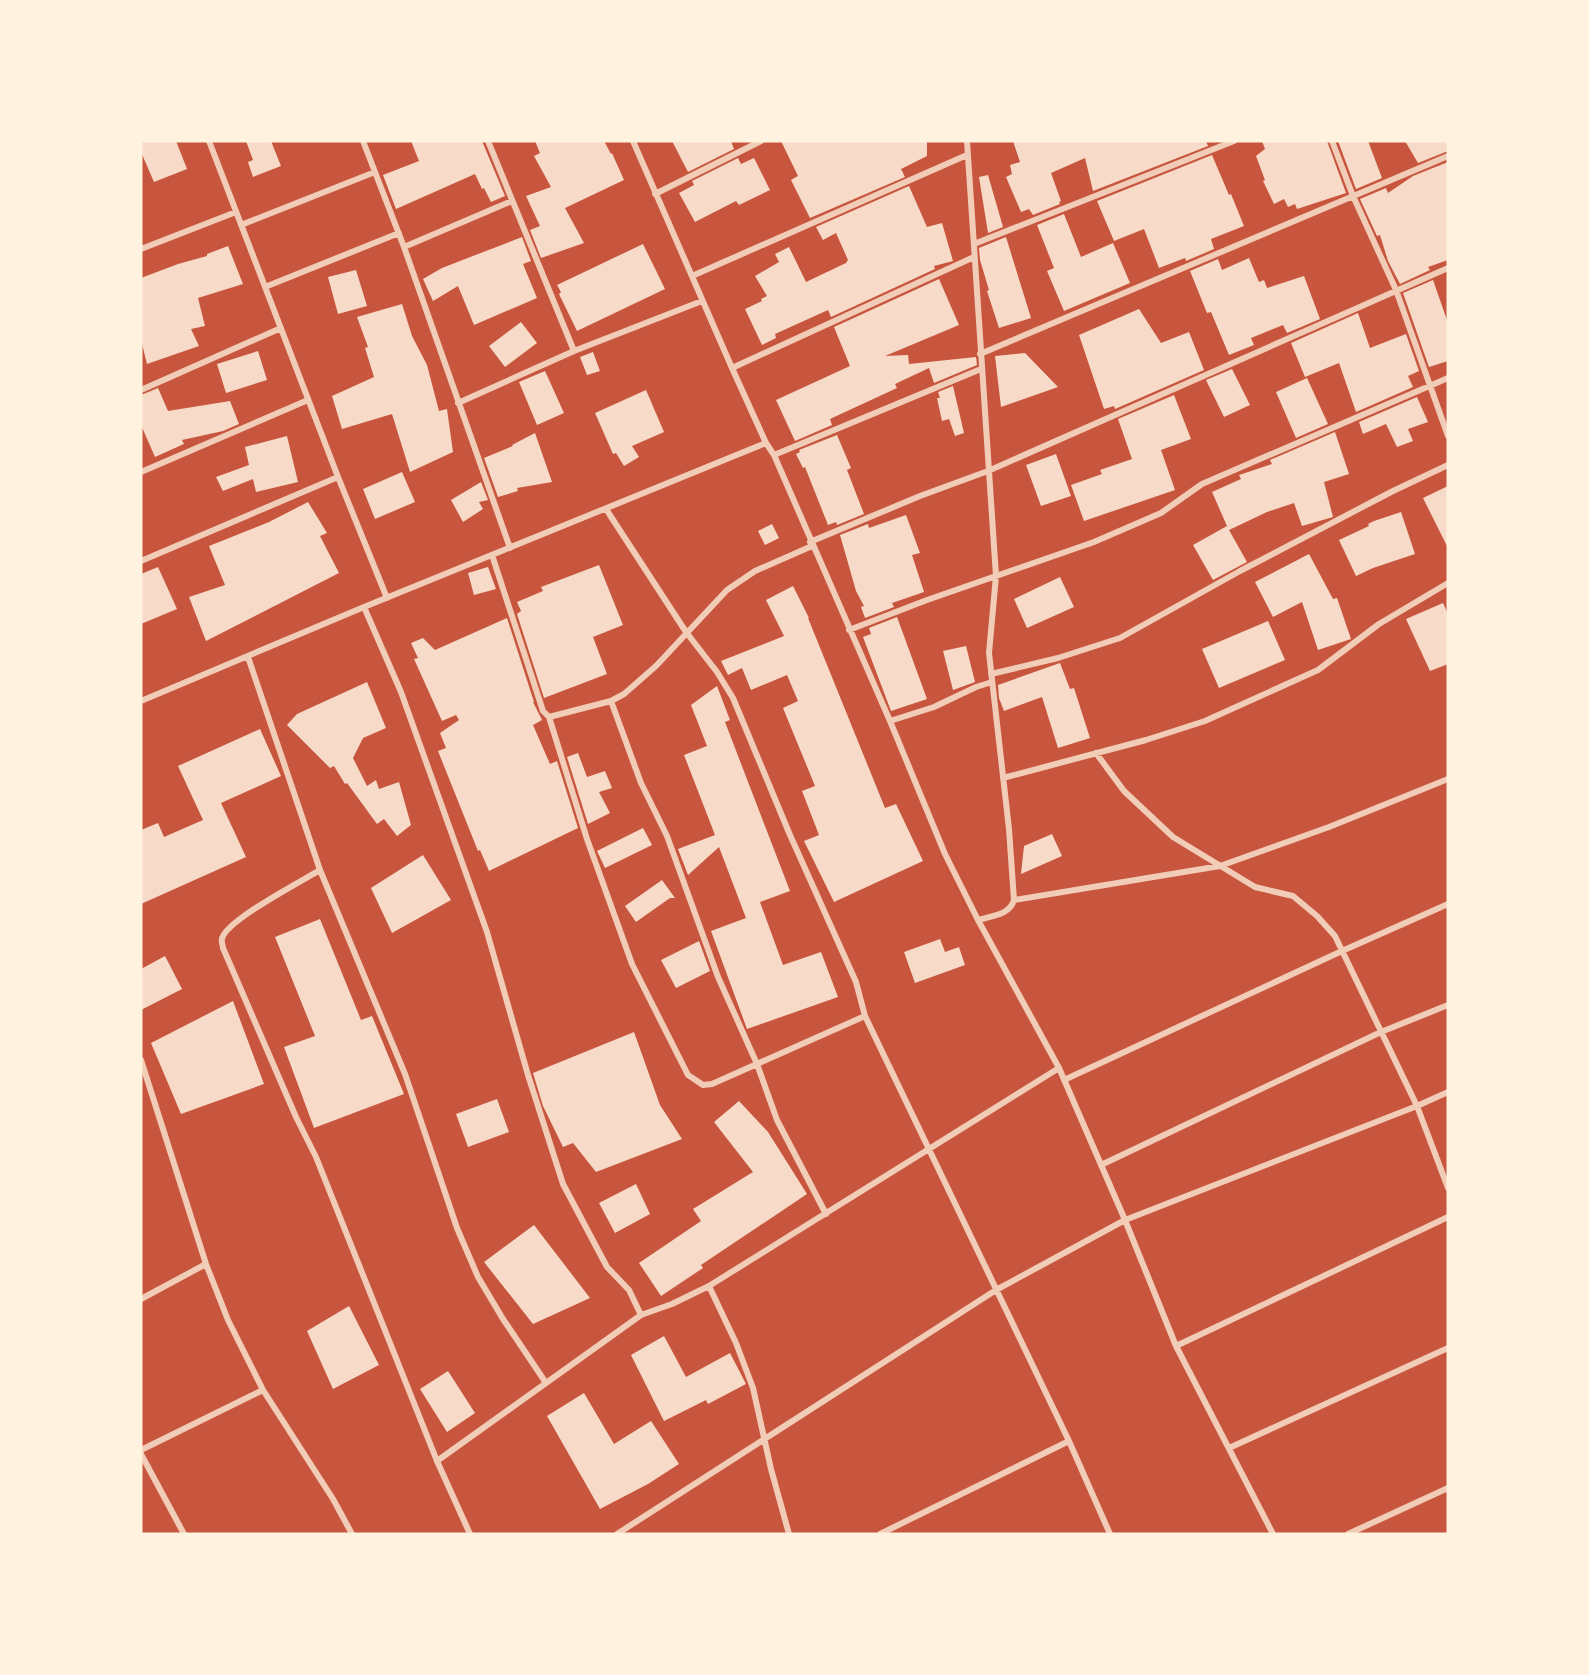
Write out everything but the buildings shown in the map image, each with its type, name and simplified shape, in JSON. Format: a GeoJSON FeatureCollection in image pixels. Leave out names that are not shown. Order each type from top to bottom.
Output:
{"type":"FeatureCollection","features":[{"type":"Feature","properties":{"kind":"street"},"geometry":{"type":"LineString","coordinates":[[209,141],[387,598]]}},
{"type":"Feature","properties":{"kind":"street"},"geometry":{"type":"LineString","coordinates":[[363,141],[399,233],[510,548]]}},
{"type":"Feature","properties":{"kind":"street"},"geometry":{"type":"LineString","coordinates":[[488,141],[574,351]]}},
{"type":"Feature","properties":{"kind":"street"},"geometry":{"type":"LineString","coordinates":[[633,141],[732,368],[766,443],[774,455],[945,855],[1059,1068],[1125,1220],[1176,1346],[1273,1534]]}},
{"type":"Feature","properties":{"kind":"street"},"geometry":{"type":"LineString","coordinates":[[655,194],[761,141]]}},
{"type":"Feature","properties":{"kind":"street"},"geometry":{"type":"LineString","coordinates":[[967,141],[996,576],[988,653],[1009,829],[1014,900],[1012,907],[1006,911],[978,920]]}},
{"type":"Feature","properties":{"kind":"street"},"geometry":{"type":"LineString","coordinates":[[974,244],[1234,141]]}},
{"type":"Feature","properties":{"kind":"street"},"geometry":{"type":"LineString","coordinates":[[1332,141],[1353,196],[1396,290],[1448,436]]}},
{"type":"Feature","properties":{"kind":"street"},"geometry":{"type":"LineString","coordinates":[[692,276],[968,155]]}},
{"type":"Feature","properties":{"kind":"street"},"geometry":{"type":"LineString","coordinates":[[981,354],[1448,156]]}},
{"type":"Feature","properties":{"kind":"street"},"geometry":{"type":"LineString","coordinates":[[241,225],[375,172]]}},
{"type":"Feature","properties":{"kind":"street"},"geometry":{"type":"LineString","coordinates":[[404,247],[512,201]]}},
{"type":"Feature","properties":{"kind":"street"},"geometry":{"type":"LineString","coordinates":[[141,249],[236,212]]}},
{"type":"Feature","properties":{"kind":"street"},"geometry":{"type":"LineString","coordinates":[[265,287],[399,233]]}},
{"type":"Feature","properties":{"kind":"street"},"geometry":{"type":"LineString","coordinates":[[732,368],[974,257]]}},
{"type":"Feature","properties":{"kind":"street"},"geometry":{"type":"LineString","coordinates":[[549,717],[611,700],[624,694],[656,666],[727,590],[756,572],[811,544],[920,496],[988,471],[1448,268]]}},
{"type":"Feature","properties":{"kind":"street"},"geometry":{"type":"LineString","coordinates":[[458,403],[574,351],[702,300]]}},
{"type":"Feature","properties":{"kind":"street"},"geometry":{"type":"LineString","coordinates":[[141,390],[281,328]]}},
{"type":"Feature","properties":{"kind":"street"},"geometry":{"type":"LineString","coordinates":[[774,455],[981,369]]}},
{"type":"Feature","properties":{"kind":"street"},"geometry":{"type":"LineString","coordinates":[[849,630],[1094,542],[1161,513],[1202,484],[1448,378]]}},
{"type":"Feature","properties":{"kind":"street"},"geometry":{"type":"LineString","coordinates":[[141,472],[308,400]]}},
{"type":"Feature","properties":{"kind":"street"},"geometry":{"type":"LineString","coordinates":[[141,701],[766,443]]}},
{"type":"Feature","properties":{"kind":"street"},"geometry":{"type":"LineString","coordinates":[[991,674],[1058,658],[1120,638],[1240,571],[1393,491],[1448,465]]}},
{"type":"Feature","properties":{"kind":"street"},"geometry":{"type":"LineString","coordinates":[[141,561],[338,477]]}},
{"type":"Feature","properties":{"kind":"street"},"geometry":{"type":"LineString","coordinates":[[606,509],[686,632],[717,672],[733,698],[790,835],[856,982],[865,1016],[1069,1441],[1110,1534]]}},
{"type":"Feature","properties":{"kind":"street"},"geometry":{"type":"LineString","coordinates":[[492,555],[543,711],[549,717],[587,839],[632,964],[688,1074],[703,1085],[712,1084],[865,1016]]}},
{"type":"Feature","properties":{"kind":"street"},"geometry":{"type":"LineString","coordinates":[[1003,778],[1206,721],[1318,670],[1379,624],[1448,583]]}},
{"type":"Feature","properties":{"kind":"street"},"geometry":{"type":"LineString","coordinates":[[364,607],[401,692],[488,932],[528,1075],[563,1184],[607,1267],[629,1290],[641,1316]]}},
{"type":"Feature","properties":{"kind":"street"},"geometry":{"type":"LineString","coordinates":[[248,657],[320,870],[405,1074],[457,1228],[478,1277],[546,1383]]}},
{"type":"Feature","properties":{"kind":"street"},"geometry":{"type":"LineString","coordinates":[[890,722],[934,707],[992,682]]}},
{"type":"Feature","properties":{"kind":"street"},"geometry":{"type":"LineString","coordinates":[[611,700],[641,783],[667,836],[718,977],[757,1064],[777,1120],[826,1214]]}},
{"type":"Feature","properties":{"kind":"street"},"geometry":{"type":"LineString","coordinates":[[1096,753],[1124,790],[1173,837],[1255,887],[1293,896],[1317,916],[1335,936],[1417,1106],[1448,1188]]}},
{"type":"Feature","properties":{"kind":"street"},"geometry":{"type":"LineString","coordinates":[[1014,900],[1220,866],[1448,779]]}},
{"type":"Feature","properties":{"kind":"street"},"geometry":{"type":"LineString","coordinates":[[320,870],[238,918],[226,931],[222,939],[223,948],[320,1167],[437,1461],[470,1534]]}},
{"type":"Feature","properties":{"kind":"street"},"geometry":{"type":"LineString","coordinates":[[1064,1080],[1448,904]]}},
{"type":"Feature","properties":{"kind":"street"},"geometry":{"type":"LineString","coordinates":[[1101,1165],[1381,1032],[1448,1005]]}},
{"type":"Feature","properties":{"kind":"street"},"geometry":{"type":"LineString","coordinates":[[141,1060],[206,1264],[228,1320],[262,1390],[333,1499],[352,1534]]}},
{"type":"Feature","properties":{"kind":"street"},"geometry":{"type":"LineString","coordinates":[[437,1461],[641,1316],[709,1286],[1059,1068]]}},
{"type":"Feature","properties":{"kind":"street"},"geometry":{"type":"LineString","coordinates":[[618,1534],[996,1290],[1125,1220],[1448,1092]]}},
{"type":"Feature","properties":{"kind":"street"},"geometry":{"type":"LineString","coordinates":[[1176,1346],[1448,1217]]}},
{"type":"Feature","properties":{"kind":"street"},"geometry":{"type":"LineString","coordinates":[[141,1299],[206,1264]]}},
{"type":"Feature","properties":{"kind":"street"},"geometry":{"type":"LineString","coordinates":[[709,1286],[741,1355],[753,1388],[771,1469],[789,1534]]}},
{"type":"Feature","properties":{"kind":"street"},"geometry":{"type":"LineString","coordinates":[[1229,1448],[1448,1348]]}},
{"type":"Feature","properties":{"kind":"street"},"geometry":{"type":"LineString","coordinates":[[184,1534],[141,1452],[262,1390]]}},
{"type":"Feature","properties":{"kind":"street"},"geometry":{"type":"LineString","coordinates":[[880,1534],[1069,1441]]}},
{"type":"Feature","properties":{"kind":"street"},"geometry":{"type":"LineString","coordinates":[[1348,1534],[1448,1488]]}}]}
